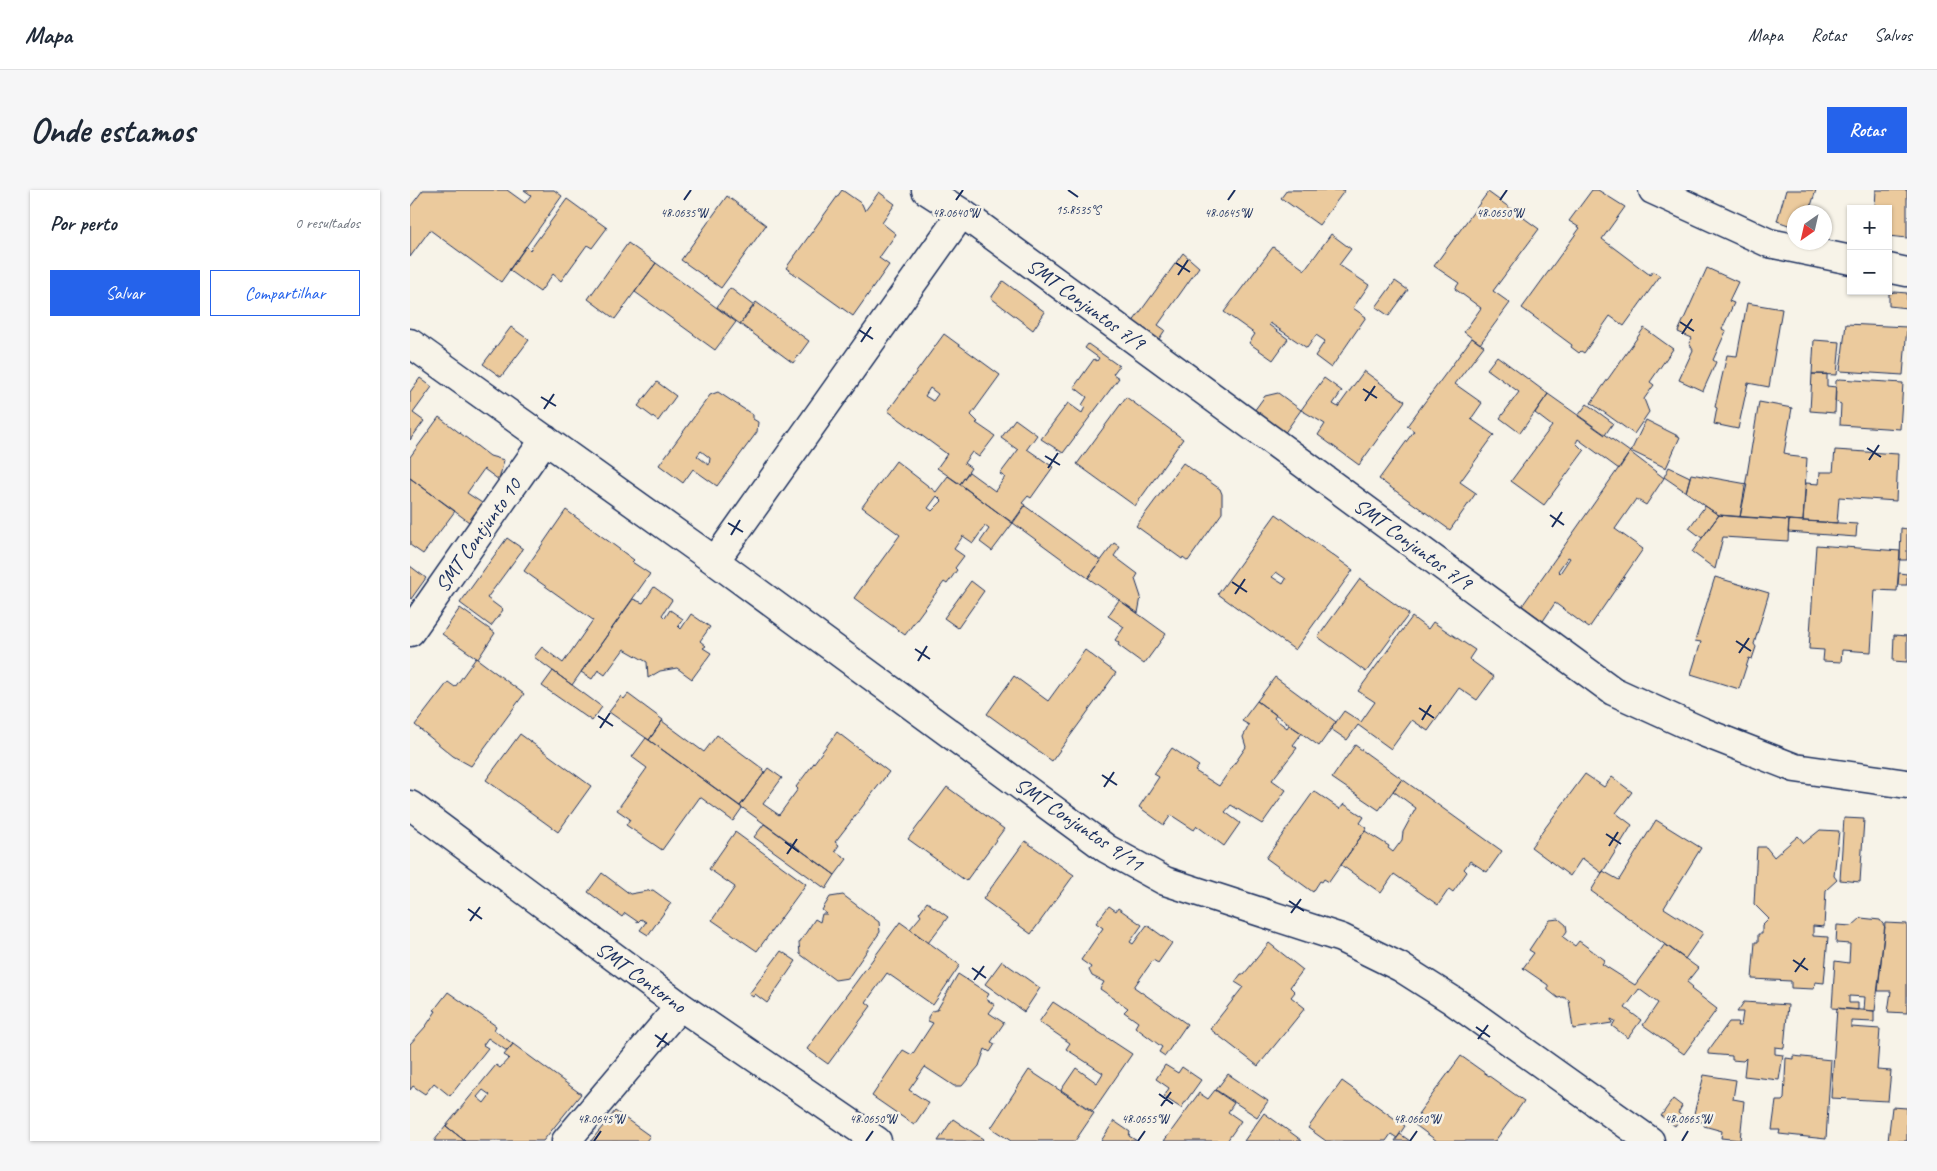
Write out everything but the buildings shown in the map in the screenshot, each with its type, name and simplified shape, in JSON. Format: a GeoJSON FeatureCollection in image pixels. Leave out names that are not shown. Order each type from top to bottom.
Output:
{"type":"FeatureCollection","features":[{"type":"Feature","properties":{"kind":"street","name":"SMT Conjuntos 7/9"},"geometry":{"type":"LineString","coordinates":[[926,190],[962,213],[1613,692],[1703,732],[1795,768],[1907,784]]}},
{"type":"Feature","properties":{"kind":"street"},"geometry":{"type":"LineString","coordinates":[[1653,190],[1768,243],[1847,259]]}},
{"type":"Feature","properties":{"kind":"street"},"geometry":{"type":"LineString","coordinates":[[715,561],[962,213]]}},
{"type":"Feature","properties":{"kind":"street"},"geometry":{"type":"LineString","coordinates":[[1892,269],[1907,272]]}},
{"type":"Feature","properties":{"kind":"street","name":"SMT Conjuntos 9/11"},"geometry":{"type":"LineString","coordinates":[[410,342],[715,561],[1108,849],[1164,881],[1341,938],[1400,967],[1452,1000],[1650,1141]]}},
{"type":"Feature","properties":{"kind":"street","name":"SMT Contjunto 10"},"geometry":{"type":"LineString","coordinates":[[410,632],[545,439]]}},
{"type":"Feature","properties":{"kind":"street","name":"SMT Contorno"},"geometry":{"type":"LineString","coordinates":[[410,805],[680,1006],[877,1141]]}},
{"type":"Feature","properties":{"kind":"street"},"geometry":{"type":"LineString","coordinates":[[566,1141],[680,1006]]}}]}
